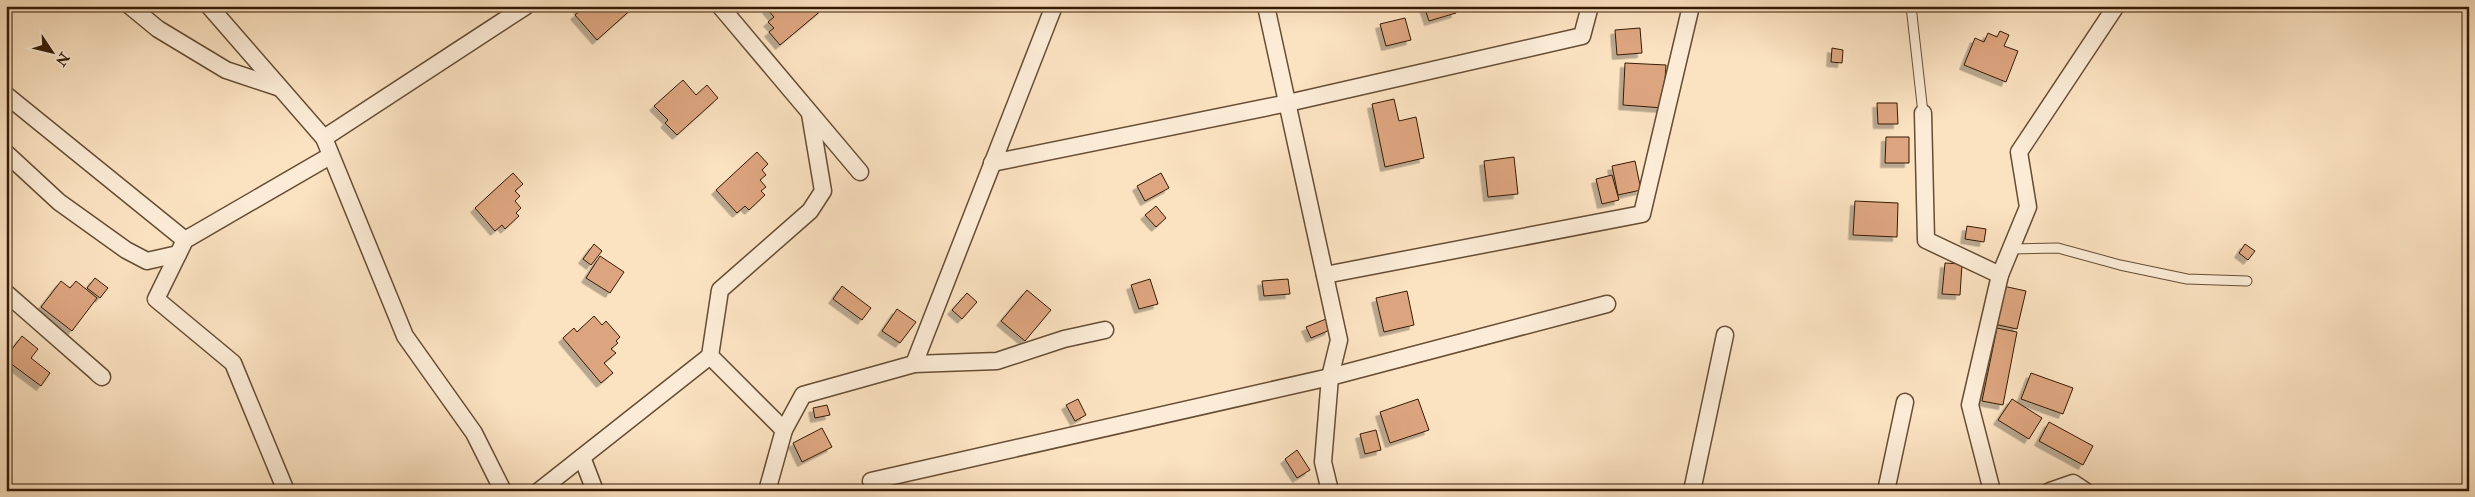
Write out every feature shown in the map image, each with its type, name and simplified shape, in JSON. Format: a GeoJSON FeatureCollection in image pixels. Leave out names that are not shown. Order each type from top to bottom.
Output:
{"type":"FeatureCollection","features":[{"type":"Feature","properties":{"kind":"street"},"geometry":{"type":"LineString","coordinates":[[130,6],[158,30],[226,70],[281,88]]}},
{"type":"Feature","properties":{"kind":"street"},"geometry":{"type":"LineString","coordinates":[[209,6],[324,138],[405,336],[474,433],[503,491]]}},
{"type":"Feature","properties":{"kind":"street"},"geometry":{"type":"LineString","coordinates":[[324,138],[526,6]]}},
{"type":"Feature","properties":{"kind":"street"},"geometry":{"type":"LineString","coordinates":[[720,6],[860,172]]}},
{"type":"Feature","properties":{"kind":"street"},"geometry":{"type":"LineString","coordinates":[[914,364],[1054,6]]}},
{"type":"Feature","properties":{"kind":"street"},"geometry":{"type":"LineString","coordinates":[[1266,6],[1340,340],[1330,377],[1323,462],[1330,491]]}},
{"type":"Feature","properties":{"kind":"street"},"geometry":{"type":"LineString","coordinates":[[992,163],[1288,103],[1582,36],[1590,6]]}},
{"type":"Feature","properties":{"kind":"street"},"geometry":{"type":"LineString","coordinates":[[1325,275],[1642,214],[1691,6]]}},
{"type":"Feature","properties":{"kind":"street"},"geometry":{"type":"LineString","coordinates":[[1992,491],[1970,405],[2000,275],[2028,207],[2019,152],[2116,6]]}},
{"type":"Feature","properties":{"kind":"street"},"geometry":{"type":"LineString","coordinates":[[6,95],[182,247]]}},
{"type":"Feature","properties":{"kind":"street"},"geometry":{"type":"LineString","coordinates":[[1923,113],[1926,240],[2000,275]]}},
{"type":"Feature","properties":{"kind":"street"},"geometry":{"type":"LineString","coordinates":[[539,491],[710,356],[720,290],[810,212],[823,191],[810,114]]}},
{"type":"Feature","properties":{"kind":"street"},"geometry":{"type":"LineString","coordinates":[[6,153],[59,202],[126,250],[147,260],[182,247],[330,156]]}},
{"type":"Feature","properties":{"kind":"street"},"geometry":{"type":"LineString","coordinates":[[182,247],[156,299],[233,363],[286,491]]}},
{"type":"Feature","properties":{"kind":"street"},"geometry":{"type":"LineString","coordinates":[[6,293],[102,377],[98,374]]}},
{"type":"Feature","properties":{"kind":"street"},"geometry":{"type":"LineString","coordinates":[[871,481],[1330,377],[1606,304]]}},
{"type":"Feature","properties":{"kind":"street"},"geometry":{"type":"LineString","coordinates":[[767,491],[784,430],[803,395],[914,364],[997,361],[1064,339],[1105,330]]}},
{"type":"Feature","properties":{"kind":"street"},"geometry":{"type":"LineString","coordinates":[[1692,491],[1725,335]]}},
{"type":"Feature","properties":{"kind":"street"},"geometry":{"type":"LineString","coordinates":[[710,356],[784,430]]}},
{"type":"Feature","properties":{"kind":"street"},"geometry":{"type":"LineString","coordinates":[[1886,491],[1905,402]]}},
{"type":"Feature","properties":{"kind":"street"},"geometry":{"type":"LineString","coordinates":[[582,457],[594,491]]}},
{"type":"Feature","properties":{"kind":"street"},"geometry":{"type":"LineString","coordinates":[[2050,491],[2073,483],[2085,491]]}},
{"type":"Feature","properties":{"kind":"lane"},"geometry":{"type":"LineString","coordinates":[[1911,6],[1923,113]]}},
{"type":"Feature","properties":{"kind":"lane"},"geometry":{"type":"LineString","coordinates":[[2011,248],[2058,248],[2120,266],[2187,279],[2248,281]]}},
{"type":"Feature","properties":{"kind":"building"},"geometry":{"type":"Polygon","coordinates":[[[577,6],[635,6],[597,40],[575,15],[580,11],[577,6]]]}},
{"type":"Feature","properties":{"kind":"building"},"geometry":{"type":"Polygon","coordinates":[[[770,6],[821,6],[823,9],[780,45],[769,32],[774,28],[768,22],[774,17],[767,9],[770,6]]]}},
{"type":"Feature","properties":{"kind":"building"},"geometry":{"type":"Polygon","coordinates":[[[1424,6],[1454,6],[1456,13],[1429,21],[1424,6]]]}},
{"type":"Feature","properties":{"kind":"building"},"geometry":{"type":"Polygon","coordinates":[[[1405,18],[1411,40],[1386,46],[1380,24],[1405,18]]]}},
{"type":"Feature","properties":{"kind":"building"},"geometry":{"type":"Polygon","coordinates":[[[1640,28],[1642,53],[1617,55],[1615,30],[1640,28]]]}},
{"type":"Feature","properties":{"kind":"building"},"geometry":{"type":"Polygon","coordinates":[[[2000,31],[2009,35],[2004,46],[2018,51],[2006,82],[1964,65],[1975,38],[1984,42],[1988,33],[1997,37],[2000,31]]]}},
{"type":"Feature","properties":{"kind":"building"},"geometry":{"type":"Polygon","coordinates":[[[1832,48],[1843,50],[1842,63],[1831,62],[1832,48]]]}},
{"type":"Feature","properties":{"kind":"building"},"geometry":{"type":"Polygon","coordinates":[[[1625,63],[1666,65],[1663,108],[1623,105],[1625,63]]]}},
{"type":"Feature","properties":{"kind":"building"},"geometry":{"type":"Polygon","coordinates":[[[683,80],[696,95],[707,85],[718,98],[677,135],[665,123],[668,120],[654,106],[683,80]]]}},
{"type":"Feature","properties":{"kind":"building"},"geometry":{"type":"Polygon","coordinates":[[[1394,99],[1399,121],[1416,117],[1424,158],[1385,167],[1372,104],[1394,99]]]}},
{"type":"Feature","properties":{"kind":"building"},"geometry":{"type":"Polygon","coordinates":[[[1877,103],[1897,103],[1898,124],[1878,124],[1877,103]]]}},
{"type":"Feature","properties":{"kind":"building"},"geometry":{"type":"Polygon","coordinates":[[[1886,137],[1909,137],[1909,163],[1885,163],[1886,137]]]}},
{"type":"Feature","properties":{"kind":"building"},"geometry":{"type":"Polygon","coordinates":[[[757,152],[768,164],[762,170],[766,175],[760,180],[766,187],[761,191],[765,195],[749,210],[745,206],[737,213],[716,190],[757,152]]]}},
{"type":"Feature","properties":{"kind":"building"},"geometry":{"type":"Polygon","coordinates":[[[1514,157],[1518,194],[1488,197],[1484,161],[1514,157]]]}},
{"type":"Feature","properties":{"kind":"building"},"geometry":{"type":"Polygon","coordinates":[[[1635,161],[1641,190],[1618,195],[1612,166],[1635,161]]]}},
{"type":"Feature","properties":{"kind":"building"},"geometry":{"type":"Polygon","coordinates":[[[513,173],[523,184],[515,191],[520,196],[515,201],[521,208],[516,213],[519,216],[505,229],[502,225],[495,231],[475,208],[513,173]]]}},
{"type":"Feature","properties":{"kind":"building"},"geometry":{"type":"Polygon","coordinates":[[[1161,173],[1169,188],[1145,201],[1137,186],[1161,173]]]}},
{"type":"Feature","properties":{"kind":"building"},"geometry":{"type":"Polygon","coordinates":[[[1612,175],[1619,200],[1602,204],[1596,179],[1612,175]]]}},
{"type":"Feature","properties":{"kind":"building"},"geometry":{"type":"Polygon","coordinates":[[[1855,201],[1898,203],[1897,237],[1853,235],[1855,201]]]}},
{"type":"Feature","properties":{"kind":"building"},"geometry":{"type":"Polygon","coordinates":[[[1156,206],[1166,218],[1156,227],[1145,215],[1156,206]]]}},
{"type":"Feature","properties":{"kind":"building"},"geometry":{"type":"Polygon","coordinates":[[[1967,226],[1986,229],[1984,242],[1965,239],[1967,226]]]}},
{"type":"Feature","properties":{"kind":"building"},"geometry":{"type":"Polygon","coordinates":[[[594,244],[602,251],[591,265],[583,259],[594,244]]]}},
{"type":"Feature","properties":{"kind":"building"},"geometry":{"type":"Polygon","coordinates":[[[2245,244],[2255,251],[2248,260],[2239,253],[2245,244]]]}},
{"type":"Feature","properties":{"kind":"building"},"geometry":{"type":"Polygon","coordinates":[[[600,256],[624,272],[610,293],[586,278],[600,256]]]}},
{"type":"Feature","properties":{"kind":"building"},"geometry":{"type":"Polygon","coordinates":[[[1945,263],[1962,264],[1960,295],[1942,294],[1945,263]]]}},
{"type":"Feature","properties":{"kind":"building"},"geometry":{"type":"Polygon","coordinates":[[[95,278],[108,288],[100,298],[87,288],[95,278]]]}},
{"type":"Feature","properties":{"kind":"building"},"geometry":{"type":"Polygon","coordinates":[[[1150,279],[1158,304],[1139,309],[1131,285],[1150,279]]]}},
{"type":"Feature","properties":{"kind":"building"},"geometry":{"type":"Polygon","coordinates":[[[1288,279],[1290,294],[1264,296],[1262,281],[1288,279]]]}},
{"type":"Feature","properties":{"kind":"building"},"geometry":{"type":"Polygon","coordinates":[[[61,281],[70,288],[76,281],[97,298],[72,331],[41,307],[61,281]]]}},
{"type":"Feature","properties":{"kind":"building"},"geometry":{"type":"Polygon","coordinates":[[[842,286],[871,308],[862,320],[833,299],[842,286]]]}},
{"type":"Feature","properties":{"kind":"building"},"geometry":{"type":"Polygon","coordinates":[[[2003,286],[2026,291],[2017,329],[1994,324],[2003,286]]]}},
{"type":"Feature","properties":{"kind":"building"},"geometry":{"type":"Polygon","coordinates":[[[1027,290],[1051,310],[1025,341],[1001,321],[1027,290]]]}},
{"type":"Feature","properties":{"kind":"building"},"geometry":{"type":"Polygon","coordinates":[[[1407,291],[1414,325],[1384,332],[1376,298],[1407,291]]]}},
{"type":"Feature","properties":{"kind":"building"},"geometry":{"type":"Polygon","coordinates":[[[967,293],[977,302],[962,319],[952,310],[967,293]]]}},
{"type":"Feature","properties":{"kind":"building"},"geometry":{"type":"Polygon","coordinates":[[[897,309],[916,322],[900,343],[882,331],[897,309]]]}},
{"type":"Feature","properties":{"kind":"building"},"geometry":{"type":"Polygon","coordinates":[[[594,316],[602,325],[606,321],[620,337],[616,341],[618,343],[611,349],[616,353],[604,363],[613,373],[601,383],[563,338],[574,328],[577,332],[594,316]]]}},
{"type":"Feature","properties":{"kind":"building"},"geometry":{"type":"Polygon","coordinates":[[[1326,319],[1330,330],[1311,338],[1306,327],[1326,319]]]}},
{"type":"Feature","properties":{"kind":"building"},"geometry":{"type":"Polygon","coordinates":[[[1997,328],[2017,332],[2003,405],[1982,401],[1997,328]]]}},
{"type":"Feature","properties":{"kind":"building"},"geometry":{"type":"Polygon","coordinates":[[[22,336],[38,349],[31,358],[50,373],[41,386],[6,360],[6,357],[22,336]]]}},
{"type":"Feature","properties":{"kind":"building"},"geometry":{"type":"Polygon","coordinates":[[[2031,373],[2073,388],[2063,414],[2021,399],[2031,373]]]}},
{"type":"Feature","properties":{"kind":"building"},"geometry":{"type":"Polygon","coordinates":[[[1078,399],[1086,415],[1075,421],[1066,405],[1078,399]]]}},
{"type":"Feature","properties":{"kind":"building"},"geometry":{"type":"Polygon","coordinates":[[[1418,399],[1429,430],[1390,443],[1380,412],[1418,399]]]}},
{"type":"Feature","properties":{"kind":"building"},"geometry":{"type":"Polygon","coordinates":[[[2012,399],[2042,418],[2029,439],[1998,420],[2012,399]]]}},
{"type":"Feature","properties":{"kind":"building"},"geometry":{"type":"Polygon","coordinates":[[[827,405],[830,415],[815,418],[813,408],[827,405]]]}},
{"type":"Feature","properties":{"kind":"building"},"geometry":{"type":"Polygon","coordinates":[[[2049,422],[2093,446],[2083,465],[2039,441],[2049,422]]]}},
{"type":"Feature","properties":{"kind":"building"},"geometry":{"type":"Polygon","coordinates":[[[822,428],[832,447],[802,462],[793,443],[822,428]]]}},
{"type":"Feature","properties":{"kind":"building"},"geometry":{"type":"Polygon","coordinates":[[[1376,430],[1381,450],[1365,454],[1360,434],[1376,430]]]}},
{"type":"Feature","properties":{"kind":"building"},"geometry":{"type":"Polygon","coordinates":[[[1297,450],[1310,470],[1297,478],[1285,459],[1297,450]]]}}]}
